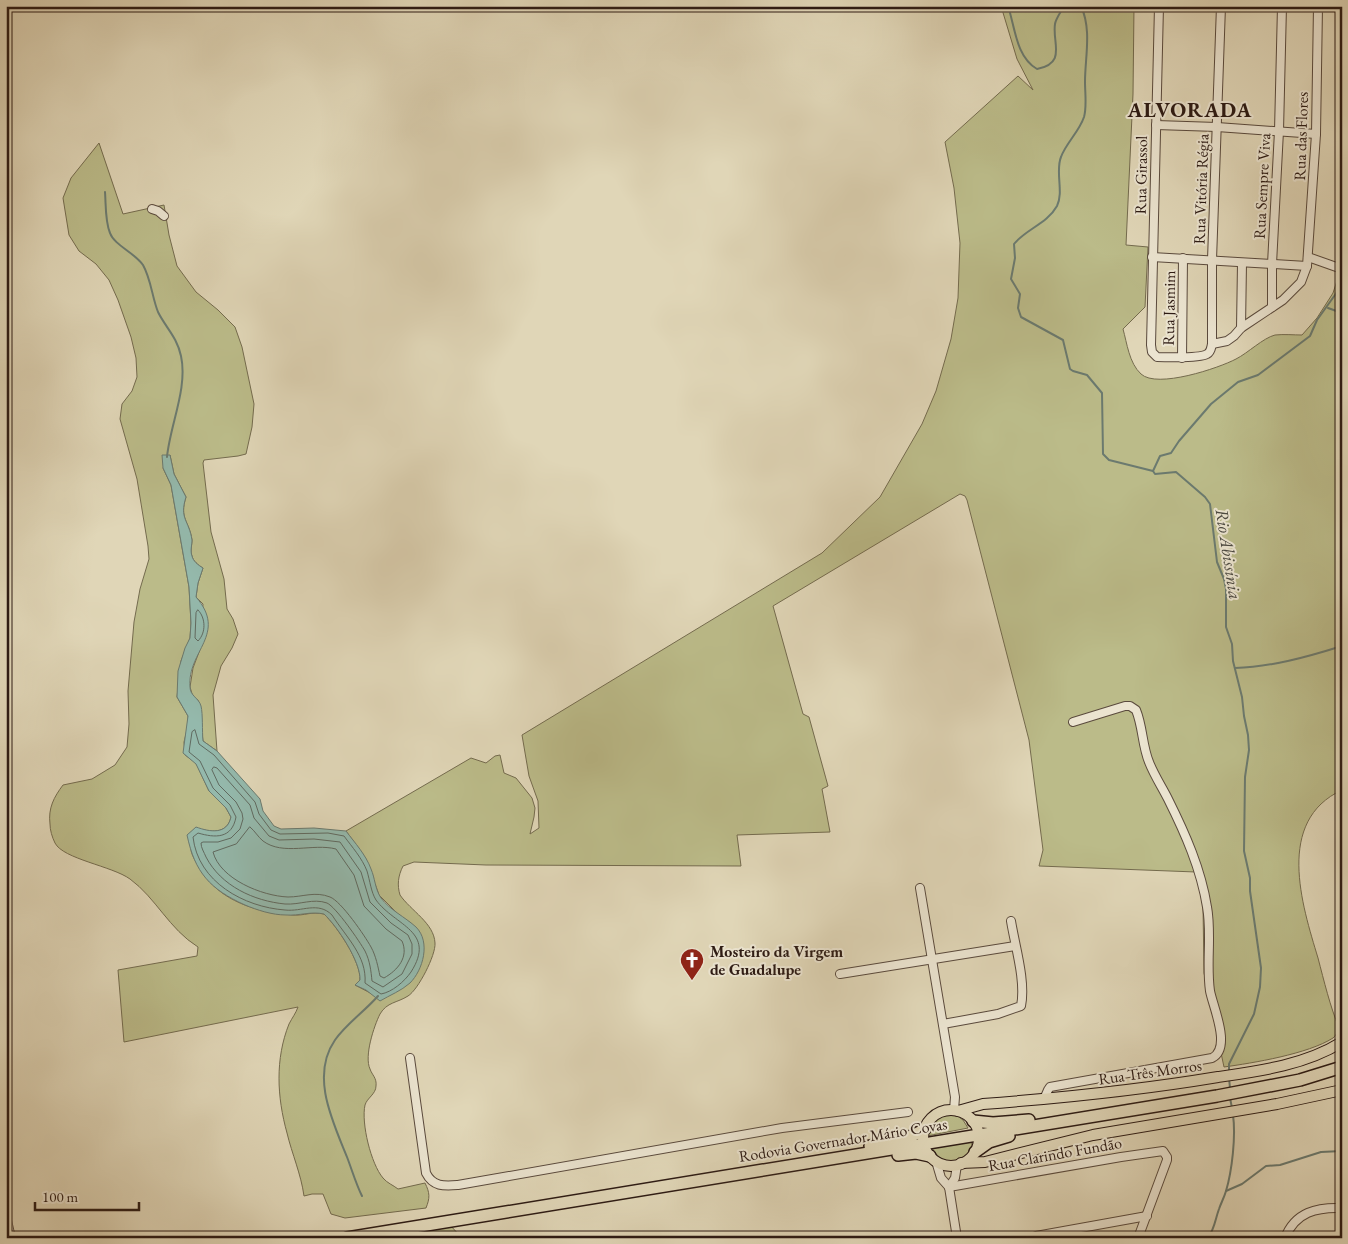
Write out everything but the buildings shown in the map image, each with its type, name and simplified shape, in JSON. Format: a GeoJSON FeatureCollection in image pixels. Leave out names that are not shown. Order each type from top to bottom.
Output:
{"type":"FeatureCollection","features":[{"type":"Feature","properties":{"kind":"highway","name":"Rodovia Governador Mário Covas"},"geometry":{"type":"LineString","coordinates":[[347,1238],[1217,1096],[1300,1080],[1342,1066]]}},
{"type":"Feature","properties":{"kind":"highway"},"geometry":{"type":"LineString","coordinates":[[973,1121],[993,1123],[1033,1119],[1061,1121]]}},
{"type":"Feature","properties":{"kind":"highway"},"geometry":{"type":"LineString","coordinates":[[975,1152],[988,1142],[1016,1133],[1027,1127]]}},
{"type":"Feature","properties":{"kind":"highway"},"geometry":{"type":"LineString","coordinates":[[847,1156],[872,1146],[916,1134],[925,1129]]}},
{"type":"Feature","properties":{"kind":"highway"},"geometry":{"type":"LineString","coordinates":[[827,1159],[847,1162],[916,1153],[933,1158]]}},
{"type":"Feature","properties":{"kind":"main road","name":"Rua Três Morros"},"geometry":{"type":"LineString","coordinates":[[925,1129],[930,1120],[938,1113],[983,1104],[1044,1100],[1142,1089],[1253,1072],[1297,1062],[1342,1042]]}},
{"type":"Feature","properties":{"kind":"main road"},"geometry":{"type":"LineString","coordinates":[[925,1129],[924,1144],[933,1158],[944,1164],[985,1162],[1092,1135],[1302,1100],[1342,1090]]}},
{"type":"Feature","properties":{"kind":"main road"},"geometry":{"type":"LineString","coordinates":[[956,1110],[973,1121],[978,1134],[975,1152],[969,1159],[959,1164]]}},
{"type":"Feature","properties":{"kind":"street","name":"Rua Girassol"},"geometry":{"type":"LineString","coordinates":[[1159,6],[1151,345],[1154,355],[1157,357],[1182,358]]}},
{"type":"Feature","properties":{"kind":"street","name":"Rua Vitória Régia"},"geometry":{"type":"LineString","coordinates":[[1212,344],[1212,260],[1221,6]]}},
{"type":"Feature","properties":{"kind":"street","name":"Rua Sempre Viva"},"geometry":{"type":"LineString","coordinates":[[1272,307],[1282,6]]}},
{"type":"Feature","properties":{"kind":"street","name":"Rua das Flores"},"geometry":{"type":"LineString","coordinates":[[1307,266],[1316,134],[1318,6]]}},
{"type":"Feature","properties":{"kind":"street"},"geometry":{"type":"LineString","coordinates":[[1156,125],[1316,134]]}},
{"type":"Feature","properties":{"kind":"street"},"geometry":{"type":"LineString","coordinates":[[152,209],[164,216]]}},
{"type":"Feature","properties":{"kind":"street"},"geometry":{"type":"LineString","coordinates":[[1152,257],[1307,266],[1301,282],[1292,292],[1241,328],[1234,336],[1227,341],[1212,344],[1206,355],[1182,358]]}},
{"type":"Feature","properties":{"kind":"street"},"geometry":{"type":"LineString","coordinates":[[1308,257],[1342,269]]}},
{"type":"Feature","properties":{"kind":"street","name":"Rua Jasmim"},"geometry":{"type":"LineString","coordinates":[[1182,358],[1183,258]]}},
{"type":"Feature","properties":{"kind":"street"},"geometry":{"type":"LineString","coordinates":[[1241,328],[1242,262]]}},
{"type":"Feature","properties":{"kind":"street"},"geometry":{"type":"LineString","coordinates":[[1044,1100],[1048,1090],[1054,1086],[1212,1058],[1218,1054],[1222,1036],[1210,984],[1207,905],[1187,839],[1154,774],[1144,748],[1136,710],[1130,706],[1125,706],[1073,722]]}},
{"type":"Feature","properties":{"kind":"street"},"geometry":{"type":"LineString","coordinates":[[920,888],[956,1110]]}},
{"type":"Feature","properties":{"kind":"street"},"geometry":{"type":"LineString","coordinates":[[943,1024],[998,1014],[1022,1006],[1022,984],[1011,920]]}},
{"type":"Feature","properties":{"kind":"street"},"geometry":{"type":"LineString","coordinates":[[840,974],[1015,946]]}},
{"type":"Feature","properties":{"kind":"street"},"geometry":{"type":"LineString","coordinates":[[410,1058],[426,1173],[434,1184],[440,1186],[458,1185],[782,1128],[908,1112]]}},
{"type":"Feature","properties":{"kind":"street","name":"Rua Clarindo Fundão"},"geometry":{"type":"LineString","coordinates":[[949,1187],[1159,1150],[1166,1154],[1167,1160],[1147,1216]]}},
{"type":"Feature","properties":{"kind":"street"},"geometry":{"type":"LineString","coordinates":[[933,1158],[941,1178],[949,1187],[957,1238]]}},
{"type":"Feature","properties":{"kind":"street"},"geometry":{"type":"LineString","coordinates":[[949,1187],[955,1178],[959,1164]]}},
{"type":"Feature","properties":{"kind":"street"},"geometry":{"type":"LineString","coordinates":[[955,1178],[962,1184]]}},
{"type":"Feature","properties":{"kind":"street"},"geometry":{"type":"LineString","coordinates":[[1285,1238],[1292,1224],[1309,1211],[1326,1207],[1342,1208]]}},
{"type":"Feature","properties":{"kind":"street"},"geometry":{"type":"LineString","coordinates":[[6,1216],[11,1238]]}},
{"type":"Feature","properties":{"kind":"street"},"geometry":{"type":"LineString","coordinates":[[1036,1236],[1147,1216]]}},
{"type":"Feature","properties":{"kind":"street"},"geometry":{"type":"LineString","coordinates":[[1138,1238],[1147,1216]]}},
{"type":"Feature","properties":{"kind":"green space"},"geometry":{"type":"Polygon","coordinates":[[[1001,6],[1134,6],[1133,94],[1126,245],[1148,247],[1145,307],[1123,329],[1131,359],[1141,374],[1149,378],[1160,379],[1188,376],[1236,359],[1275,335],[1302,335],[1317,318],[1333,293],[1342,265],[1342,790],[1321,804],[1308,822],[1301,843],[1299,866],[1306,914],[1327,993],[1339,1028],[1336,1035],[1310,1049],[1265,1060],[1224,1067],[1204,973],[1203,906],[1196,872],[1039,866],[1043,850],[1029,740],[967,500],[965,496],[960,494],[773,606],[803,714],[809,717],[828,786],[822,789],[830,832],[737,835],[741,866],[486,865],[414,862],[403,866],[398,880],[400,895],[431,929],[435,948],[426,972],[417,987],[408,996],[386,1007],[380,1014],[370,1041],[368,1057],[368,1063],[376,1086],[375,1091],[365,1105],[364,1122],[371,1153],[383,1178],[398,1189],[425,1183],[429,1193],[428,1201],[426,1208],[345,1218],[331,1214],[323,1194],[304,1196],[281,1106],[279,1078],[281,1051],[289,1024],[298,1007],[124,1042],[118,970],[197,956],[198,947],[171,923],[148,895],[130,879],[122,874],[68,854],[60,849],[51,834],[51,808],[54,798],[63,785],[92,779],[115,765],[127,747],[129,724],[128,691],[134,622],[140,589],[149,559],[137,479],[120,419],[122,404],[132,391],[137,377],[136,358],[131,337],[109,280],[96,264],[79,251],[69,235],[63,198],[71,178],[99,143],[123,214],[164,205],[177,266],[196,292],[235,327],[242,347],[254,404],[252,427],[246,454],[204,460],[203,463],[211,532],[224,579],[227,609],[238,634],[221,666],[213,695],[217,751],[203,741],[198,700],[193,697],[190,687],[193,668],[199,652],[203,604],[196,597],[203,568],[195,561],[191,554],[191,533],[184,515],[186,497],[174,474],[170,455],[163,468],[171,485],[189,587],[190,638],[181,661],[177,697],[188,716],[188,726],[184,742],[185,755],[196,763],[209,791],[226,808],[231,817],[226,827],[217,831],[196,828],[190,833],[192,854],[208,880],[218,890],[240,903],[279,914],[324,914],[341,935],[357,964],[360,980],[355,985],[376,996],[412,924],[399,915],[379,895],[366,859],[346,831],[471,758],[486,763],[495,756],[500,755],[504,773],[516,778],[532,798],[535,808],[530,834],[539,828],[538,801],[529,776],[522,735],[822,553],[880,497],[922,424],[936,391],[951,339],[958,298],[960,243],[954,188],[945,142],[1018,76],[1033,90],[1017,59],[1001,6]]]}},
{"type":"Feature","properties":{"kind":"green space"},"geometry":{"type":"Polygon","coordinates":[[[941,1115],[956,1115],[963,1120],[968,1128],[927,1136],[930,1123],[941,1115]]]}},
{"type":"Feature","properties":{"kind":"green space"},"geometry":{"type":"Polygon","coordinates":[[[972,1141],[971,1149],[967,1156],[956,1162],[949,1162],[943,1159],[932,1148],[972,1141]]]}},
{"type":"Feature","properties":{"kind":"green space"},"geometry":{"type":"Polygon","coordinates":[[[449,1224],[462,1238],[367,1238],[449,1224]]]}},
{"type":"Feature","properties":{"kind":"water"},"geometry":{"type":"Polygon","coordinates":[[[162,455],[170,455],[174,474],[186,497],[184,515],[191,533],[191,554],[195,561],[203,568],[196,597],[205,610],[208,622],[207,632],[194,663],[190,690],[201,706],[203,741],[217,751],[260,799],[263,811],[274,826],[281,829],[314,828],[346,831],[366,859],[381,898],[421,933],[424,956],[419,971],[410,983],[380,1001],[366,990],[355,985],[360,980],[357,964],[341,935],[324,914],[281,915],[245,905],[213,886],[200,870],[190,848],[187,835],[196,827],[217,831],[226,827],[231,817],[226,808],[209,791],[196,764],[183,753],[188,716],[177,697],[178,671],[190,638],[189,587],[171,485],[163,468],[162,455]]]}},
{"type":"Feature","properties":{"kind":"waterway","name":"Rio Abissínia"},"geometry":{"type":"LineString","coordinates":[[1008,6],[1020,49],[1030,64],[1037,69],[1046,66],[1055,57],[1055,24],[1064,6]]}},
{"type":"Feature","properties":{"kind":"waterway","name":"Rio Abissínia"},"geometry":{"type":"LineString","coordinates":[[1081,6],[1087,34],[1086,104],[1084,117],[1059,163],[1060,194],[1057,206],[1048,217],[1024,234],[1014,244],[1015,258],[1011,279],[1020,294],[1018,308],[1021,317],[1063,340],[1070,369],[1087,375],[1102,393],[1103,454],[1109,460],[1153,471],[1155,474],[1176,472],[1205,497],[1210,504],[1217,562],[1226,589],[1226,627],[1232,644],[1233,661],[1242,697],[1248,735],[1249,750],[1245,777],[1244,851],[1250,878],[1250,891],[1261,968],[1260,987],[1254,1014],[1229,1064],[1229,1071]]}},
{"type":"Feature","properties":{"kind":"waterway"},"geometry":{"type":"LineString","coordinates":[[105,192],[106,218],[110,233],[116,241],[143,265],[158,312],[174,338],[181,356],[183,368],[182,381],[167,457]]}},
{"type":"Feature","properties":{"kind":"waterway"},"geometry":{"type":"LineString","coordinates":[[1153,471],[1160,456],[1171,453],[1211,404],[1238,382],[1258,375],[1310,336],[1317,320],[1340,288],[1341,281]]}},
{"type":"Feature","properties":{"kind":"waterway"},"geometry":{"type":"LineString","coordinates":[[1328,308],[1342,313]]}},
{"type":"Feature","properties":{"kind":"waterway"},"geometry":{"type":"LineString","coordinates":[[1235,668],[1289,661],[1342,646]]}},
{"type":"Feature","properties":{"kind":"waterway"},"geometry":{"type":"LineString","coordinates":[[362,1196],[330,1114],[326,1099],[324,1069],[328,1054],[335,1040],[378,996]]}},
{"type":"Feature","properties":{"kind":"waterway","name":"Rio Abissínia"},"geometry":{"type":"LineString","coordinates":[[1229,1078],[1230,1088]]}},
{"type":"Feature","properties":{"kind":"waterway","name":"Rio Abissínia"},"geometry":{"type":"LineString","coordinates":[[1230,1098],[1232,1108]]}},
{"type":"Feature","properties":{"kind":"waterway","name":"Rio Abissínia"},"geometry":{"type":"LineString","coordinates":[[1208,1238],[1214,1227],[1230,1174],[1234,1143],[1233,1115]]}},
{"type":"Feature","properties":{"kind":"waterway"},"geometry":{"type":"LineString","coordinates":[[1226,1191],[1242,1184],[1266,1166],[1280,1165],[1321,1152],[1342,1151]]}},
{"type":"Feature","properties":{"kind":"place","name":"Mosteiro da Virgem de Guadalupe"},"geometry":{"type":"Point","coordinates":[692,981]}},
{"type":"Feature","properties":{"kind":"district","name":"ALVORADA"},"geometry":{"type":"Point","coordinates":[1190,109]}}]}
